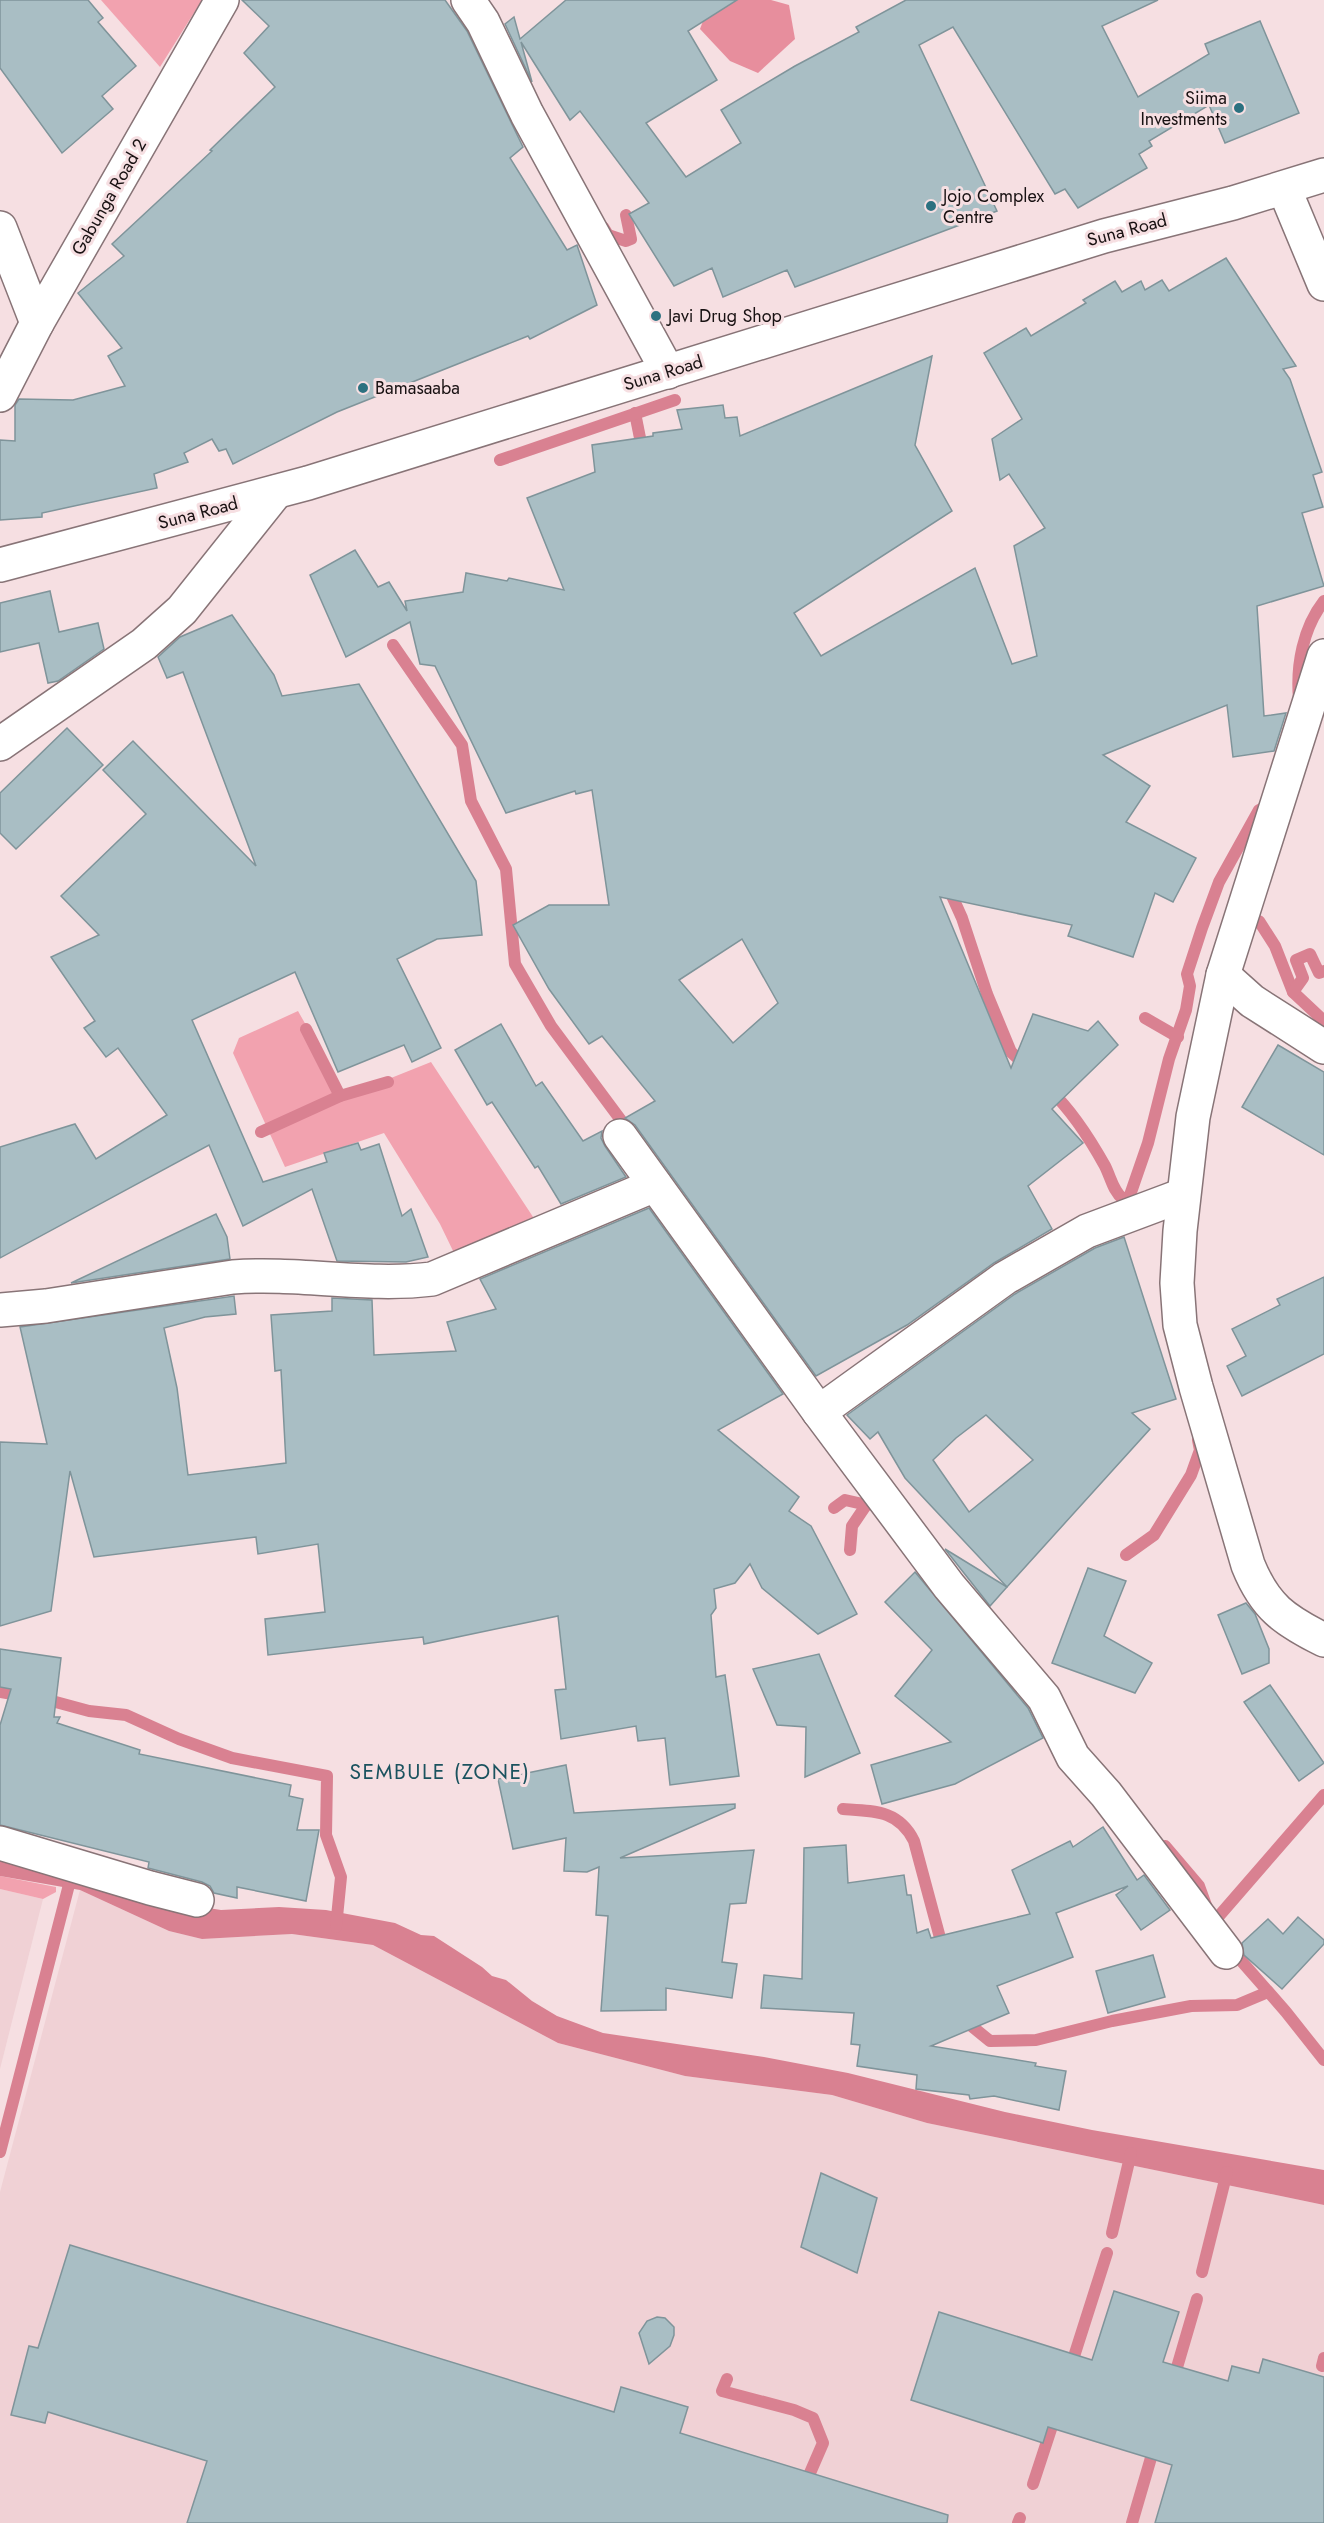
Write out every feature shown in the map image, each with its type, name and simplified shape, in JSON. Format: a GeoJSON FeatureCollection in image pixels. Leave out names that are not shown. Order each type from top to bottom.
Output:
{"type":"FeatureCollection","features":[{"type":"Feature","properties":{"kind":"street","name":"Gabunga Road 2"},"geometry":{"type":"LineString","coordinates":[[0,395],[37,323],[222,0]]}},
{"type":"Feature","properties":{"kind":"street"},"geometry":{"type":"LineString","coordinates":[[468,0],[483,21],[527,114],[668,372]]}},
{"type":"Feature","properties":{"kind":"street","name":"Suna Road"},"geometry":{"type":"LineString","coordinates":[[0,565],[276,492],[1104,236],[1284,188],[1324,175]]}},
{"type":"Feature","properties":{"kind":"street"},"geometry":{"type":"LineString","coordinates":[[1284,188],[1324,284]]}},
{"type":"Feature","properties":{"kind":"street"},"geometry":{"type":"LineString","coordinates":[[0,228],[37,323]]}},
{"type":"Feature","properties":{"kind":"street"},"geometry":{"type":"LineString","coordinates":[[0,744],[144,644],[182,610],[276,492]]}},
{"type":"Feature","properties":{"kind":"street"},"geometry":{"type":"LineString","coordinates":[[1324,656],[1223,975],[1193,1117],[1183,1195],[1177,1283],[1180,1325],[1248,1565],[1258,1589],[1274,1609],[1288,1621],[1324,1640]]}},
{"type":"Feature","properties":{"kind":"street"},"geometry":{"type":"LineString","coordinates":[[1223,975],[1252,1001],[1324,1047]]}},
{"type":"Feature","properties":{"kind":"street"},"geometry":{"type":"LineString","coordinates":[[621,1136],[819,1412],[957,1596],[1044,1698],[1073,1757],[1106,1794],[1226,1952]]}},
{"type":"Feature","properties":{"kind":"street"},"geometry":{"type":"LineString","coordinates":[[0,1310],[46,1306],[233,1277],[262,1275],[399,1283],[432,1279],[655,1185]]}},
{"type":"Feature","properties":{"kind":"street"},"geometry":{"type":"LineString","coordinates":[[819,1412],[1005,1278],[1087,1231],[1183,1195]]}},
{"type":"Feature","properties":{"kind":"street"},"geometry":{"type":"LineString","coordinates":[[0,1843],[197,1900]]}},
{"type":"Feature","properties":{"kind":"shaded area"},"geometry":{"type":"Polygon","coordinates":[[[101,0],[202,0],[160,67],[101,0]]]}},
{"type":"Feature","properties":{"kind":"shaded area"},"geometry":{"type":"Polygon","coordinates":[[[711,0],[771,0],[789,5],[795,39],[758,73],[730,61],[700,29],[711,0]]]}},
{"type":"Feature","properties":{"kind":"shaded area"},"geometry":{"type":"Polygon","coordinates":[[[298,1011],[346,1096],[431,1062],[539,1226],[456,1257],[440,1224],[384,1133],[285,1167],[233,1053],[239,1038],[298,1011]]]}},
{"type":"Feature","properties":{"kind":"shaded area"},"geometry":{"type":"Polygon","coordinates":[[[0,1851],[183,1904],[221,1910],[279,1907],[326,1910],[395,1923],[421,1935],[434,1936],[492,1976],[506,1980],[532,2001],[557,2016],[603,2033],[764,2057],[848,2073],[1005,2112],[1092,2130],[1324,2170],[1324,2205],[927,2123],[832,2095],[685,2076],[558,2043],[373,1945],[292,1934],[202,1939],[169,1931],[80,1890],[0,1876],[0,1851]]]}},
{"type":"Feature","properties":{"kind":"shaded area"},"geometry":{"type":"Polygon","coordinates":[[[0,1876],[56,1887],[56,1892],[43,1899],[0,1889],[0,1876]]]}},
{"type":"Feature","properties":{"kind":"shaded area"},"geometry":{"type":"Polygon","coordinates":[[[0,1889],[43,1899],[0,2069],[0,1889]]]}},
{"type":"Feature","properties":{"kind":"shaded area"},"geometry":{"type":"Polygon","coordinates":[[[80,1890],[169,1931],[202,1939],[292,1934],[373,1945],[558,2043],[685,2076],[832,2095],[927,2123],[1324,2205],[1324,2523],[0,2523],[0,2192],[80,1890]]]}},
{"type":"Feature","properties":{"kind":"building"},"geometry":{"type":"Polygon","coordinates":[[[0,0],[88,0],[103,18],[98,22],[136,66],[102,96],[113,109],[62,153],[0,68],[0,0]]]}},
{"type":"Feature","properties":{"kind":"building"},"geometry":{"type":"Polygon","coordinates":[[[242,0],[445,0],[467,31],[523,147],[510,158],[567,250],[577,245],[597,305],[530,339],[528,336],[337,412],[233,464],[226,449],[219,451],[212,439],[184,453],[188,462],[154,474],[157,488],[42,513],[42,517],[0,520],[0,440],[15,441],[15,405],[19,399],[73,400],[125,386],[108,356],[122,348],[78,293],[124,256],[112,244],[212,151],[210,150],[275,87],[244,53],[269,26],[242,0]]]}},
{"type":"Feature","properties":{"kind":"building"},"geometry":{"type":"Polygon","coordinates":[[[566,0],[737,0],[688,31],[717,80],[646,123],[686,177],[741,143],[721,110],[795,66],[859,32],[856,27],[906,0],[1158,0],[1102,26],[1138,97],[1209,54],[1205,44],[1260,21],[1299,113],[1225,143],[1209,105],[1149,141],[1152,146],[1139,154],[1147,168],[1078,208],[1065,189],[1055,194],[953,27],[919,45],[997,211],[795,287],[787,270],[723,297],[712,268],[674,286],[629,214],[649,203],[580,111],[570,120],[521,42],[532,82],[505,24],[514,17],[520,39],[566,0]]]}},
{"type":"Feature","properties":{"kind":"building"},"geometry":{"type":"Polygon","coordinates":[[[1226,258],[1296,366],[1283,369],[1290,379],[1322,472],[1313,475],[1323,507],[1302,513],[1324,586],[1257,606],[1264,716],[1286,713],[1274,751],[1233,757],[1227,705],[1103,755],[1150,786],[1126,822],[1196,858],[1173,902],[1155,893],[1133,957],[1068,936],[1072,925],[940,897],[1011,1068],[1033,1014],[1088,1031],[1098,1021],[1118,1045],[1052,1109],[1083,1143],[1028,1186],[1052,1229],[994,1263],[907,1325],[816,1376],[635,1125],[625,1118],[655,1101],[602,1036],[589,1044],[549,989],[513,925],[549,905],[609,905],[592,790],[576,794],[575,791],[506,813],[435,666],[420,664],[410,622],[346,657],[310,575],[355,550],[378,587],[389,582],[407,611],[405,601],[463,592],[466,573],[507,581],[509,578],[564,590],[527,498],[595,472],[592,445],[653,436],[653,433],[682,429],[677,410],[723,405],[725,418],[737,417],[740,436],[932,356],[915,445],[952,511],[794,613],[821,656],[975,568],[1012,664],[1037,656],[1014,546],[1045,528],[1009,474],[1000,480],[992,439],[1022,419],[984,353],[1026,328],[1031,336],[1086,303],[1083,300],[1115,281],[1122,292],[1141,281],[1145,290],[1162,280],[1169,291],[1226,258]],[[742,939],[679,980],[733,1043],[778,1003],[742,939]]]}},
{"type":"Feature","properties":{"kind":"building"},"geometry":{"type":"Polygon","coordinates":[[[50,591],[59,632],[98,623],[104,649],[58,681],[48,683],[39,643],[0,652],[0,603],[50,591]]]}},
{"type":"Feature","properties":{"kind":"building"},"geometry":{"type":"Polygon","coordinates":[[[232,615],[274,675],[282,696],[359,684],[476,881],[482,935],[437,939],[397,959],[441,1048],[412,1062],[404,1045],[338,1072],[295,972],[192,1020],[263,1182],[327,1162],[324,1153],[358,1143],[361,1150],[379,1144],[402,1216],[411,1209],[428,1257],[406,1262],[337,1261],[312,1189],[243,1226],[209,1145],[0,1258],[0,1147],[75,1124],[96,1159],[167,1115],[118,1048],[106,1057],[84,1028],[95,1021],[51,957],[99,935],[61,896],[146,814],[103,770],[133,741],[256,866],[183,672],[167,678],[158,657],[180,637],[232,615]]]}},
{"type":"Feature","properties":{"kind":"building"},"geometry":{"type":"Polygon","coordinates":[[[67,728],[103,765],[16,849],[0,833],[0,793],[67,728]]]}},
{"type":"Feature","properties":{"kind":"building"},"geometry":{"type":"Polygon","coordinates":[[[501,1024],[536,1086],[542,1082],[583,1141],[602,1131],[601,1138],[605,1146],[626,1177],[561,1204],[538,1166],[535,1168],[492,1102],[487,1105],[455,1050],[501,1024]]]}},
{"type":"Feature","properties":{"kind":"building"},"geometry":{"type":"Polygon","coordinates":[[[1278,1045],[1324,1072],[1324,1155],[1242,1107],[1278,1045]]]}},
{"type":"Feature","properties":{"kind":"building"},"geometry":{"type":"Polygon","coordinates":[[[649,1208],[783,1394],[718,1430],[799,1497],[789,1511],[811,1526],[857,1614],[818,1634],[762,1588],[750,1564],[735,1583],[714,1589],[716,1608],[711,1615],[716,1677],[725,1675],[739,1776],[670,1785],[665,1738],[638,1741],[636,1726],[561,1739],[555,1690],[566,1689],[558,1616],[424,1644],[423,1637],[268,1655],[265,1619],[325,1612],[318,1544],[258,1554],[256,1537],[94,1557],[70,1471],[51,1611],[0,1626],[0,1442],[47,1444],[20,1327],[234,1296],[236,1314],[205,1317],[164,1328],[177,1388],[188,1475],[286,1463],[281,1370],[275,1371],[271,1315],[332,1311],[332,1298],[372,1300],[374,1355],[456,1351],[447,1322],[496,1309],[480,1279],[649,1208]]]}},
{"type":"Feature","properties":{"kind":"building"},"geometry":{"type":"Polygon","coordinates":[[[216,1214],[227,1237],[230,1259],[71,1283],[216,1214]]]}},
{"type":"Feature","properties":{"kind":"building"},"geometry":{"type":"Polygon","coordinates":[[[1124,1237],[1176,1399],[1132,1413],[1150,1429],[1007,1587],[905,1478],[878,1432],[870,1439],[847,1415],[1015,1294],[1095,1248],[1124,1237]],[[986,1415],[956,1438],[933,1460],[969,1512],[1033,1460],[986,1415]]]}},
{"type":"Feature","properties":{"kind":"building"},"geometry":{"type":"Polygon","coordinates":[[[1324,1277],[1324,1354],[1242,1396],[1227,1366],[1246,1356],[1232,1329],[1280,1305],[1277,1299],[1324,1277]]]}},
{"type":"Feature","properties":{"kind":"building"},"geometry":{"type":"Polygon","coordinates":[[[945,1549],[1007,1587],[990,1606],[945,1549]]]}},
{"type":"Feature","properties":{"kind":"building"},"geometry":{"type":"Polygon","coordinates":[[[1088,1568],[1126,1581],[1104,1636],[1152,1663],[1135,1693],[1052,1663],[1088,1568]]]}},
{"type":"Feature","properties":{"kind":"building"},"geometry":{"type":"Polygon","coordinates":[[[915,1572],[1028,1708],[1043,1738],[955,1784],[882,1804],[871,1765],[951,1742],[895,1696],[932,1650],[885,1602],[915,1572]]]}},
{"type":"Feature","properties":{"kind":"building"},"geometry":{"type":"Polygon","coordinates":[[[1246,1603],[1255,1614],[1269,1649],[1269,1663],[1242,1674],[1218,1615],[1246,1603]]]}},
{"type":"Feature","properties":{"kind":"building"},"geometry":{"type":"Polygon","coordinates":[[[0,1649],[61,1658],[54,1717],[60,1717],[57,1723],[140,1750],[139,1754],[291,1785],[289,1796],[303,1799],[297,1830],[319,1830],[306,1901],[237,1887],[237,1898],[214,1893],[210,1886],[202,1882],[148,1868],[149,1862],[0,1825],[0,1725],[11,1689],[0,1687],[0,1649]]]}},
{"type":"Feature","properties":{"kind":"building"},"geometry":{"type":"Polygon","coordinates":[[[819,1654],[860,1753],[805,1777],[806,1727],[777,1725],[753,1669],[819,1654]]]}},
{"type":"Feature","properties":{"kind":"building"},"geometry":{"type":"Polygon","coordinates":[[[1270,1685],[1324,1763],[1299,1781],[1244,1702],[1270,1685]]]}},
{"type":"Feature","properties":{"kind":"building"},"geometry":{"type":"Polygon","coordinates":[[[566,1765],[574,1813],[735,1804],[735,1808],[620,1858],[754,1850],[746,1903],[730,1904],[722,1962],[737,1964],[732,1998],[666,1988],[666,2010],[601,2011],[608,1916],[596,1915],[599,1867],[587,1872],[564,1871],[566,1838],[513,1849],[498,1779],[566,1765]]]}},
{"type":"Feature","properties":{"kind":"building"},"geometry":{"type":"Polygon","coordinates":[[[1103,1827],[1137,1880],[1144,1875],[1170,1910],[1141,1930],[1116,1895],[1128,1886],[1056,1913],[1073,1957],[997,1986],[1009,2013],[931,2046],[1036,2063],[1035,2066],[1066,2071],[1059,2110],[994,2096],[970,2099],[969,2095],[916,2089],[917,2075],[857,2066],[860,2045],[851,2044],[854,2013],[761,2008],[764,1975],[802,1979],[804,1848],[846,1845],[848,1883],[904,1875],[907,1895],[911,1895],[917,1933],[928,1929],[931,1938],[1030,1914],[1012,1870],[1070,1841],[1073,1847],[1103,1827]]]}},
{"type":"Feature","properties":{"kind":"building"},"geometry":{"type":"Polygon","coordinates":[[[1298,1917],[1324,1940],[1324,1944],[1282,1989],[1244,1955],[1242,1943],[1268,1919],[1283,1934],[1298,1917]]]}},
{"type":"Feature","properties":{"kind":"building"},"geometry":{"type":"Polygon","coordinates":[[[1153,1955],[1165,1997],[1108,2013],[1096,1971],[1153,1955]]]}},
{"type":"Feature","properties":{"kind":"building"},"geometry":{"type":"Polygon","coordinates":[[[821,2173],[877,2198],[857,2273],[801,2247],[821,2173]]]}},
{"type":"Feature","properties":{"kind":"building"},"geometry":{"type":"Polygon","coordinates":[[[70,2245],[614,2412],[621,2387],[688,2407],[680,2433],[948,2515],[947,2523],[187,2523],[207,2461],[48,2412],[45,2423],[11,2415],[29,2346],[38,2348],[70,2245]]]}},
{"type":"Feature","properties":{"kind":"building"},"geometry":{"type":"Polygon","coordinates":[[[1114,2291],[1179,2312],[1163,2362],[1228,2381],[1232,2366],[1259,2373],[1263,2359],[1324,2377],[1324,2523],[1155,2523],[1172,2465],[1048,2427],[1043,2443],[911,2400],[939,2312],[1092,2360],[1114,2291]]]}},
{"type":"Feature","properties":{"kind":"building"},"geometry":{"type":"Polygon","coordinates":[[[657,2317],[665,2318],[674,2327],[674,2335],[670,2346],[649,2364],[639,2333],[647,2321],[657,2317]]]}},
{"type":"Feature","properties":{"kind":"waterway"},"geometry":{"type":"LineString","coordinates":[[603,227],[608,235],[626,241],[631,239],[626,215]]}},
{"type":"Feature","properties":{"kind":"waterway"},"geometry":{"type":"LineString","coordinates":[[500,460],[675,400]]}},
{"type":"Feature","properties":{"kind":"waterway"},"geometry":{"type":"LineString","coordinates":[[635,413],[643,453]]}},
{"type":"Feature","properties":{"kind":"waterway"},"geometry":{"type":"LineString","coordinates":[[1299,699],[1302,647],[1311,623],[1324,601]]}},
{"type":"Feature","properties":{"kind":"waterway"},"geometry":{"type":"LineString","coordinates":[[393,645],[462,745],[471,801],[506,869],[515,964],[551,1026],[629,1131]]}},
{"type":"Feature","properties":{"kind":"waterway"},"geometry":{"type":"LineString","coordinates":[[1050,1090],[1066,1107],[1087,1136],[1117,1192],[1123,1199],[1129,1198],[1148,1143],[1169,1059],[1186,1010],[1190,986],[1187,974],[1202,928],[1219,882],[1259,810],[1265,807]]}},
{"type":"Feature","properties":{"kind":"waterway"},"geometry":{"type":"LineString","coordinates":[[948,887],[962,918],[987,994],[1011,1052],[1027,1067]]}},
{"type":"Feature","properties":{"kind":"waterway"},"geometry":{"type":"LineString","coordinates":[[1259,921],[1275,946],[1293,992],[1324,1021]]}},
{"type":"Feature","properties":{"kind":"waterway"},"geometry":{"type":"LineString","coordinates":[[1293,992],[1303,978],[1296,960],[1310,954],[1319,973],[1324,971]]}},
{"type":"Feature","properties":{"kind":"waterway"},"geometry":{"type":"LineString","coordinates":[[1145,1018],[1178,1037]]}},
{"type":"Feature","properties":{"kind":"waterway"},"geometry":{"type":"LineString","coordinates":[[306,1029],[340,1096]]}},
{"type":"Feature","properties":{"kind":"waterway"},"geometry":{"type":"LineString","coordinates":[[261,1132],[340,1096],[388,1082]]}},
{"type":"Feature","properties":{"kind":"waterway"},"geometry":{"type":"LineString","coordinates":[[1126,1555],[1154,1535],[1191,1475],[1200,1450],[1198,1440]]}},
{"type":"Feature","properties":{"kind":"waterway"},"geometry":{"type":"LineString","coordinates":[[850,1550],[852,1526],[875,1492]]}},
{"type":"Feature","properties":{"kind":"waterway"},"geometry":{"type":"LineString","coordinates":[[834,1508],[845,1500],[867,1505]]}},
{"type":"Feature","properties":{"kind":"waterway"},"geometry":{"type":"LineString","coordinates":[[0,1692],[52,1701],[89,1711],[126,1715],[179,1739],[232,1758],[327,1776],[326,1835],[341,1877],[336,1927]]}},
{"type":"Feature","properties":{"kind":"waterway"},"geometry":{"type":"LineString","coordinates":[[1212,1924],[1324,1795]]}},
{"type":"Feature","properties":{"kind":"waterway"},"geometry":{"type":"LineString","coordinates":[[843,1809],[884,1814],[901,1823],[908,1831],[914,1841],[943,1949]]}},
{"type":"Feature","properties":{"kind":"waterway"},"geometry":{"type":"LineString","coordinates":[[1165,1846],[1199,1886],[1207,1908]]}},
{"type":"Feature","properties":{"kind":"waterway"},"geometry":{"type":"LineString","coordinates":[[0,2152],[71,1877]]}},
{"type":"Feature","properties":{"kind":"waterway"},"geometry":{"type":"LineString","coordinates":[[1230,1948],[1324,2060]]}},
{"type":"Feature","properties":{"kind":"waterway"},"geometry":{"type":"LineString","coordinates":[[967,2017],[969,2024],[990,2041],[1036,2040],[1112,2021],[1191,2006],[1237,2005],[1268,1992]]}},
{"type":"Feature","properties":{"kind":"waterway"},"geometry":{"type":"LineString","coordinates":[[1112,2233],[1131,2153]]}},
{"type":"Feature","properties":{"kind":"waterway"},"geometry":{"type":"LineString","coordinates":[[1202,2272],[1227,2172]]}},
{"type":"Feature","properties":{"kind":"waterway"},"geometry":{"type":"LineString","coordinates":[[1070,2369],[1107,2253]]}},
{"type":"Feature","properties":{"kind":"waterway"},"geometry":{"type":"LineString","coordinates":[[1173,2381],[1197,2299]]}},
{"type":"Feature","properties":{"kind":"waterway"},"geometry":{"type":"LineString","coordinates":[[1322,2366],[1324,2358]]}},
{"type":"Feature","properties":{"kind":"waterway"},"geometry":{"type":"LineString","coordinates":[[727,2379],[722,2391],[794,2410],[813,2418],[823,2443],[810,2473]]}},
{"type":"Feature","properties":{"kind":"waterway"},"geometry":{"type":"LineString","coordinates":[[1033,2484],[1056,2414]]}},
{"type":"Feature","properties":{"kind":"waterway"},"geometry":{"type":"LineString","coordinates":[[1132,2523],[1155,2444]]}},
{"type":"Feature","properties":{"kind":"waterway"},"geometry":{"type":"LineString","coordinates":[[1018,2523],[1020,2518]]}},
{"type":"Feature","properties":{"kind":"place","name":"Siima Investments"},"geometry":{"type":"Point","coordinates":[1239,108]}},
{"type":"Feature","properties":{"kind":"place","name":"Jojo Complex Centre"},"geometry":{"type":"Point","coordinates":[931,206]}},
{"type":"Feature","properties":{"kind":"place","name":"Javi Drug Shop"},"geometry":{"type":"Point","coordinates":[656,316]}},
{"type":"Feature","properties":{"kind":"place","name":"Bamasaaba"},"geometry":{"type":"Point","coordinates":[363,388]}},
{"type":"Feature","properties":{"kind":"district","name":"SEMBULE (ZONE)"},"geometry":{"type":"Point","coordinates":[440,1772]}}]}
